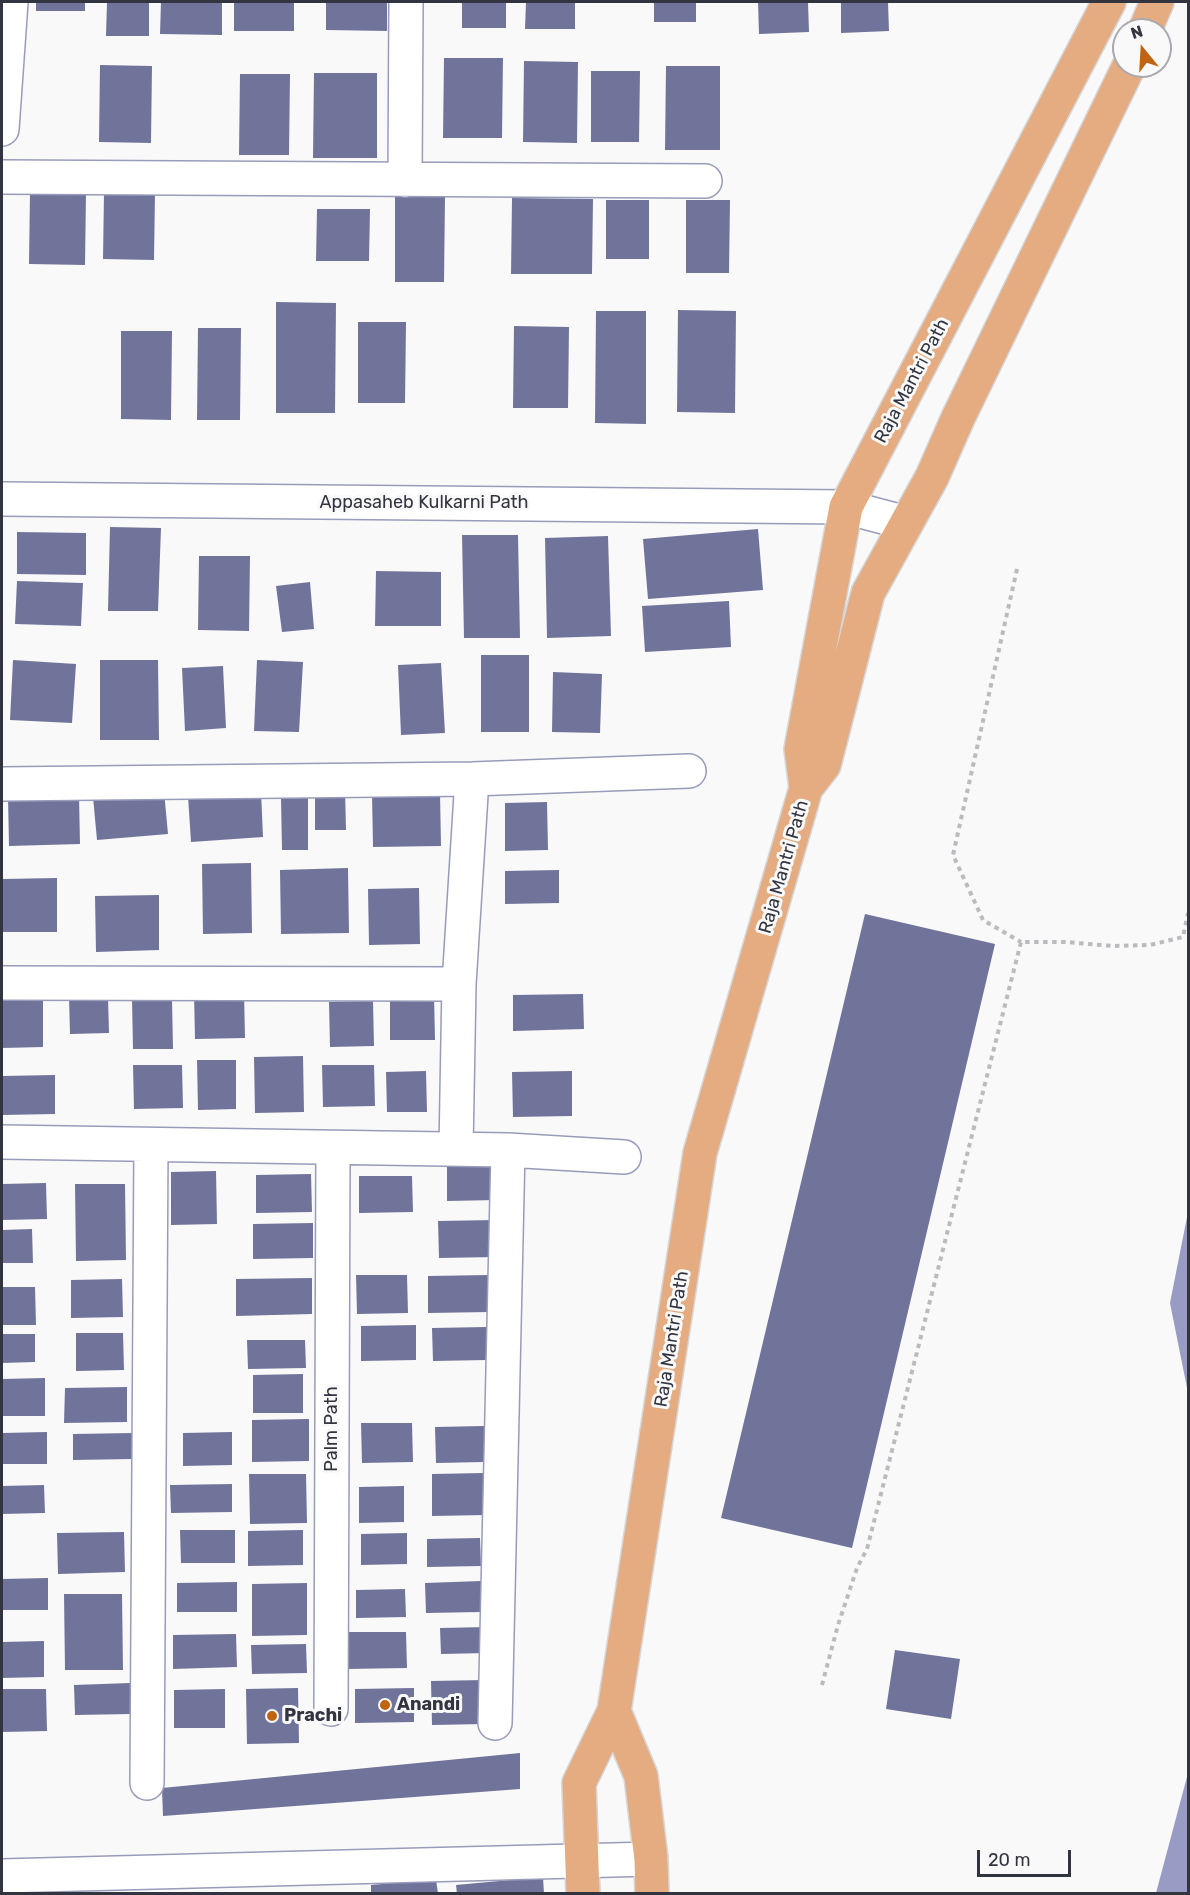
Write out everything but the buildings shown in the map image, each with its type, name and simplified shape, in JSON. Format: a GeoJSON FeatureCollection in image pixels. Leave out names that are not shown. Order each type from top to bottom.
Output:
{"type":"FeatureCollection","features":[{"type":"Feature","properties":{"kind":"main road","name":"Raja Mantri Path"},"geometry":{"type":"LineString","coordinates":[[806,788],[801,749],[846,507],[1109,2]]}},
{"type":"Feature","properties":{"kind":"main road"},"geometry":{"type":"LineString","coordinates":[[1150,18],[1157,2]]}},
{"type":"Feature","properties":{"kind":"main road","name":"Raja Mantri Path"},"geometry":{"type":"LineString","coordinates":[[583,1893],[579,1783],[614,1711],[700,1153],[806,788],[824,765],[868,593],[932,477],[958,418],[1123,78]]}},
{"type":"Feature","properties":{"kind":"main road"},"geometry":{"type":"LineString","coordinates":[[614,1711],[641,1776],[651,1859],[652,1893]]}},
{"type":"Feature","properties":{"kind":"street"},"geometry":{"type":"LineString","coordinates":[[2,129],[11,2]]}},
{"type":"Feature","properties":{"kind":"street"},"geometry":{"type":"LineString","coordinates":[[405,180],[406,2]]}},
{"type":"Feature","properties":{"kind":"street"},"geometry":{"type":"LineString","coordinates":[[2,177],[705,182]]}},
{"type":"Feature","properties":{"kind":"street","name":"Appasaheb Kulkarni Path"},"geometry":{"type":"LineString","coordinates":[[2,499],[846,507],[906,523]]}},
{"type":"Feature","properties":{"kind":"street"},"geometry":{"type":"LineString","coordinates":[[2,784],[472,779],[689,771]]}},
{"type":"Feature","properties":{"kind":"street"},"geometry":{"type":"LineString","coordinates":[[456,1149],[459,984],[472,779]]}},
{"type":"Feature","properties":{"kind":"street"},"geometry":{"type":"LineString","coordinates":[[2,982],[459,984]]}},
{"type":"Feature","properties":{"kind":"street"},"geometry":{"type":"LineString","coordinates":[[2,1142],[508,1150],[624,1157]]}},
{"type":"Feature","properties":{"kind":"street"},"geometry":{"type":"LineString","coordinates":[[147,1783],[151,1145]]}},
{"type":"Feature","properties":{"kind":"street","name":"Palm Path"},"geometry":{"type":"LineString","coordinates":[[330,1709],[333,1148]]}},
{"type":"Feature","properties":{"kind":"street"},"geometry":{"type":"LineString","coordinates":[[495,1723],[508,1150]]}},
{"type":"Feature","properties":{"kind":"street"},"geometry":{"type":"LineString","coordinates":[[2,1876],[151,1874],[651,1859]]}},
{"type":"Feature","properties":{"kind":"path"},"geometry":{"type":"LineString","coordinates":[[1017,569],[953,855],[983,920],[1021,942],[1066,942],[1112,946],[1150,945],[1183,937],[1188,913]]}},
{"type":"Feature","properties":{"kind":"path"},"geometry":{"type":"LineString","coordinates":[[822,1685],[838,1624],[857,1568],[867,1549],[1021,942]]}},
{"type":"Feature","properties":{"kind":"water"},"geometry":{"type":"Polygon","coordinates":[[[1188,1212],[1188,1393],[1170,1303],[1188,1212]]]}},
{"type":"Feature","properties":{"kind":"water"},"geometry":{"type":"Polygon","coordinates":[[[1188,1773],[1188,1893],[1156,1893],[1188,1773]]]}},
{"type":"Feature","properties":{"kind":"place","name":"Anandi"},"geometry":{"type":"Point","coordinates":[385,1705]}},
{"type":"Feature","properties":{"kind":"place","name":"Prachi"},"geometry":{"type":"Point","coordinates":[272,1716]}}]}
